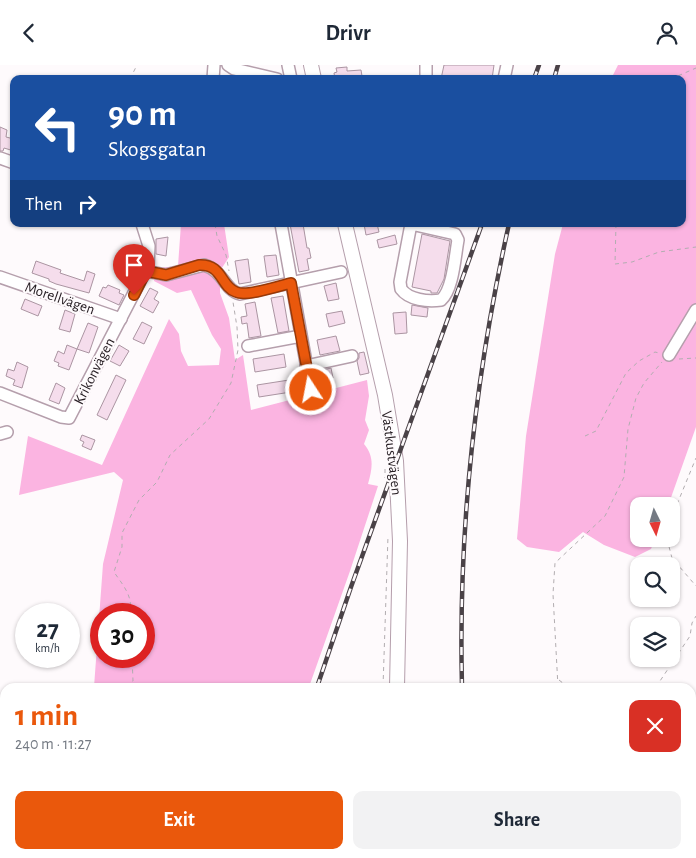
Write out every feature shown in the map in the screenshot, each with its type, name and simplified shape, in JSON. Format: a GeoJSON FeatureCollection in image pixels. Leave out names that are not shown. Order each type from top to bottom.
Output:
{"type":"FeatureCollection","features":[{"type":"Feature","properties":{"kind":"main road","name":"Västkustvägen"},"geometry":{"type":"LineString","coordinates":[[346,227],[384,395],[396,461],[400,541],[397,683]]}},
{"type":"Feature","properties":{"kind":"main road","name":"Västkustvägen"},"geometry":{"type":"LineString","coordinates":[[356,227],[392,392],[405,469],[408,541],[407,683]]}},
{"type":"Feature","properties":{"kind":"street"},"geometry":{"type":"LineString","coordinates":[[228,65],[234,69],[260,75]]}},
{"type":"Feature","properties":{"kind":"street"},"geometry":{"type":"LineString","coordinates":[[143,227],[149,246],[149,261],[146,271],[166,275],[204,265],[218,272],[235,292],[245,293],[341,272]]}},
{"type":"Feature","properties":{"kind":"street"},"geometry":{"type":"LineString","coordinates":[[282,227],[311,390]]}},
{"type":"Feature","properties":{"kind":"street"},"geometry":{"type":"LineString","coordinates":[[410,227],[400,282],[401,289],[409,297],[430,301],[441,300],[448,292],[458,237],[455,234],[424,227]]}},
{"type":"Feature","properties":{"kind":"street","name":"Krikonvägen"},"geometry":{"type":"LineString","coordinates":[[0,393],[61,417],[69,418],[146,271]]}},
{"type":"Feature","properties":{"kind":"street","name":"Morellvägen"},"geometry":{"type":"LineString","coordinates":[[0,277],[120,319]]}},
{"type":"Feature","properties":{"kind":"street"},"geometry":{"type":"LineString","coordinates":[[668,355],[696,310]]}},
{"type":"Feature","properties":{"kind":"street"},"geometry":{"type":"LineString","coordinates":[[248,346],[301,336]]}},
{"type":"Feature","properties":{"kind":"street"},"geometry":{"type":"LineString","coordinates":[[306,366],[352,356]]}},
{"type":"Feature","properties":{"kind":"path"},"geometry":{"type":"LineString","coordinates":[[680,75],[696,68]]}},
{"type":"Feature","properties":{"kind":"path"},"geometry":{"type":"LineString","coordinates":[[216,227],[217,236],[226,255],[229,272]]}},
{"type":"Feature","properties":{"kind":"path"},"geometry":{"type":"LineString","coordinates":[[616,227],[615,264],[632,262],[659,252],[696,247]]}},
{"type":"Feature","properties":{"kind":"path"},"geometry":{"type":"LineString","coordinates":[[130,603],[129,596],[114,572],[122,547],[122,533],[140,501],[157,482],[170,455],[210,419],[231,383],[238,350],[237,327],[231,289]]}},
{"type":"Feature","properties":{"kind":"path"},"geometry":{"type":"LineString","coordinates":[[584,436],[596,431],[626,373],[639,361],[655,352],[681,359],[696,358]]}},
{"type":"Feature","properties":{"kind":"path"},"geometry":{"type":"LineString","coordinates":[[558,683],[553,594],[555,563],[605,516],[624,477],[628,429],[636,398],[644,383],[668,355]]}},
{"type":"Feature","properties":{"kind":"path"},"geometry":{"type":"LineString","coordinates":[[680,497],[696,458]]}},
{"type":"Feature","properties":{"kind":"path"},"geometry":{"type":"LineString","coordinates":[[386,465],[385,477],[388,485]]}},
{"type":"Feature","properties":{"kind":"path"},"geometry":{"type":"LineString","coordinates":[[383,683],[389,532]]}},
{"type":"Feature","properties":{"kind":"path"},"geometry":{"type":"LineString","coordinates":[[669,547],[672,558],[696,586]]}},
{"type":"Feature","properties":{"kind":"path"},"geometry":{"type":"LineString","coordinates":[[659,683],[690,636],[692,623],[696,616]]}},
{"type":"Feature","properties":{"kind":"path"},"geometry":{"type":"LineString","coordinates":[[131,683],[133,681],[132,668]]}},
{"type":"Feature","properties":{"kind":"path"},"geometry":{"type":"LineString","coordinates":[[558,679],[563,683]]}},
{"type":"Feature","properties":{"kind":"shaded area"},"geometry":{"type":"Polygon","coordinates":[[[618,65],[696,65],[696,427],[671,497],[630,497],[630,547],[652,547],[651,549],[635,557],[604,545],[583,532],[559,552],[527,547],[517,539],[526,436],[555,254],[562,227],[686,227],[686,75],[613,75],[618,65]]]}},
{"type":"Feature","properties":{"kind":"shaded area"},"geometry":{"type":"Polygon","coordinates":[[[181,227],[224,227],[229,257],[220,271],[220,293],[229,318],[235,360],[243,355],[251,410],[367,380],[369,396],[365,420],[369,430],[364,444],[370,454],[372,463],[368,484],[378,486],[310,683],[94,683],[95,668],[155,668],[155,603],[100,603],[103,564],[123,480],[114,472],[19,495],[28,436],[102,465],[169,319],[179,334],[181,351],[188,366],[219,365],[221,349],[212,335],[191,290],[177,293],[154,281],[157,268],[178,266],[181,227]]]}},
{"type":"Feature","properties":{"kind":"building"},"geometry":{"type":"Polygon","coordinates":[[[444,65],[494,65],[493,75],[442,75],[444,65]]]}},
{"type":"Feature","properties":{"kind":"building"},"geometry":{"type":"Polygon","coordinates":[[[347,67],[347,71],[361,70],[362,75],[334,75],[334,73],[337,72],[336,68],[347,67]]]}},
{"type":"Feature","properties":{"kind":"building"},"geometry":{"type":"Polygon","coordinates":[[[0,127],[7,130],[6,137],[10,138],[10,150],[4,148],[3,151],[0,151],[0,127]]]}},
{"type":"Feature","properties":{"kind":"building"},"geometry":{"type":"Polygon","coordinates":[[[291,227],[304,227],[307,248],[309,248],[311,258],[307,259],[309,270],[299,272],[291,227]]]}},
{"type":"Feature","properties":{"kind":"building"},"geometry":{"type":"Polygon","coordinates":[[[365,227],[378,227],[379,232],[366,235],[365,227]]]}},
{"type":"Feature","properties":{"kind":"building"},"geometry":{"type":"Polygon","coordinates":[[[422,234],[450,241],[444,279],[437,293],[412,287],[422,234]]]}},
{"type":"Feature","properties":{"kind":"building"},"geometry":{"type":"Polygon","coordinates":[[[395,235],[397,244],[379,248],[377,240],[395,235]]]}},
{"type":"Feature","properties":{"kind":"building"},"geometry":{"type":"Polygon","coordinates":[[[168,237],[166,256],[156,254],[156,239],[168,237]]]}},
{"type":"Feature","properties":{"kind":"building"},"geometry":{"type":"Polygon","coordinates":[[[276,255],[279,275],[267,277],[264,256],[276,255]]]}},
{"type":"Feature","properties":{"kind":"building"},"geometry":{"type":"Polygon","coordinates":[[[248,259],[251,282],[239,284],[235,261],[248,259]]]}},
{"type":"Feature","properties":{"kind":"building"},"geometry":{"type":"Polygon","coordinates":[[[36,261],[61,270],[60,273],[84,281],[87,271],[95,274],[89,293],[56,284],[49,281],[49,279],[32,273],[36,261]]]}},
{"type":"Feature","properties":{"kind":"building"},"geometry":{"type":"Polygon","coordinates":[[[336,283],[339,299],[328,301],[324,286],[336,283]]]}},
{"type":"Feature","properties":{"kind":"building"},"geometry":{"type":"Polygon","coordinates":[[[108,285],[120,290],[119,293],[124,295],[119,305],[99,296],[103,287],[106,288],[108,285]]]}},
{"type":"Feature","properties":{"kind":"building"},"geometry":{"type":"Polygon","coordinates":[[[150,288],[158,292],[154,299],[159,302],[153,313],[140,306],[150,288]]]}},
{"type":"Feature","properties":{"kind":"building"},"geometry":{"type":"Polygon","coordinates":[[[283,296],[289,331],[278,333],[271,298],[283,296]]]}},
{"type":"Feature","properties":{"kind":"building"},"geometry":{"type":"Polygon","coordinates":[[[25,299],[42,306],[38,316],[21,309],[25,299]]]}},
{"type":"Feature","properties":{"kind":"building"},"geometry":{"type":"Polygon","coordinates":[[[255,302],[261,336],[249,338],[247,323],[242,324],[241,317],[247,316],[245,304],[255,302]]]}},
{"type":"Feature","properties":{"kind":"building"},"geometry":{"type":"Polygon","coordinates":[[[412,305],[428,308],[427,317],[411,315],[412,305]]]}},
{"type":"Feature","properties":{"kind":"building"},"geometry":{"type":"Polygon","coordinates":[[[65,310],[75,314],[70,332],[59,329],[65,310]]]}},
{"type":"Feature","properties":{"kind":"building"},"geometry":{"type":"Polygon","coordinates":[[[342,311],[345,323],[329,327],[326,314],[342,311]]]}},
{"type":"Feature","properties":{"kind":"building"},"geometry":{"type":"Polygon","coordinates":[[[406,312],[407,333],[395,334],[393,313],[406,312]]]}},
{"type":"Feature","properties":{"kind":"building"},"geometry":{"type":"Polygon","coordinates":[[[142,322],[152,327],[144,344],[133,339],[142,322]]]}},
{"type":"Feature","properties":{"kind":"building"},"geometry":{"type":"Polygon","coordinates":[[[88,323],[98,327],[89,353],[77,349],[88,323]]]}},
{"type":"Feature","properties":{"kind":"building"},"geometry":{"type":"Polygon","coordinates":[[[336,336],[340,351],[320,355],[317,340],[336,336]]]}},
{"type":"Feature","properties":{"kind":"building"},"geometry":{"type":"Polygon","coordinates":[[[67,345],[77,349],[69,370],[58,366],[59,363],[54,361],[58,351],[64,354],[67,345]]]}},
{"type":"Feature","properties":{"kind":"building"},"geometry":{"type":"Polygon","coordinates":[[[119,345],[129,351],[120,366],[110,361],[119,345]]]}},
{"type":"Feature","properties":{"kind":"building"},"geometry":{"type":"Polygon","coordinates":[[[364,352],[369,373],[360,375],[357,361],[359,353],[364,352]]]}},
{"type":"Feature","properties":{"kind":"building"},"geometry":{"type":"Polygon","coordinates":[[[284,354],[286,367],[255,372],[253,359],[284,354]]]}},
{"type":"Feature","properties":{"kind":"building"},"geometry":{"type":"Polygon","coordinates":[[[17,362],[28,367],[22,388],[13,385],[15,380],[6,376],[8,369],[14,371],[17,362]]]}},
{"type":"Feature","properties":{"kind":"building"},"geometry":{"type":"Polygon","coordinates":[[[331,368],[333,378],[317,381],[316,372],[331,368]]]}},
{"type":"Feature","properties":{"kind":"building"},"geometry":{"type":"Polygon","coordinates":[[[116,375],[126,380],[107,420],[97,415],[116,375]]]}},
{"type":"Feature","properties":{"kind":"building"},"geometry":{"type":"Polygon","coordinates":[[[289,380],[291,392],[259,397],[257,385],[289,380]]]}},
{"type":"Feature","properties":{"kind":"building"},"geometry":{"type":"Polygon","coordinates":[[[56,383],[65,388],[59,404],[49,400],[56,383]]]}},
{"type":"Feature","properties":{"kind":"building"},"geometry":{"type":"Polygon","coordinates":[[[82,435],[95,440],[91,450],[82,446],[84,442],[80,440],[82,435]]]}},
{"type":"Feature","properties":{"kind":"railway"},"geometry":{"type":"LineString","coordinates":[[535,75],[539,65]]}},
{"type":"Feature","properties":{"kind":"railway"},"geometry":{"type":"LineString","coordinates":[[555,75],[558,65]]}},
{"type":"Feature","properties":{"kind":"railway"},"geometry":{"type":"LineString","coordinates":[[318,683],[481,227]]}},
{"type":"Feature","properties":{"kind":"railway"},"geometry":{"type":"LineString","coordinates":[[462,683],[463,571],[471,454],[487,339],[508,227]]}},
{"type":"Feature","properties":{"kind":"route"},"geometry":{"type":"LineString","coordinates":[[134,295],[146,271],[154,274],[171,275],[199,265],[214,269],[222,276],[230,289],[240,293],[291,283],[311,390]]}}]}
